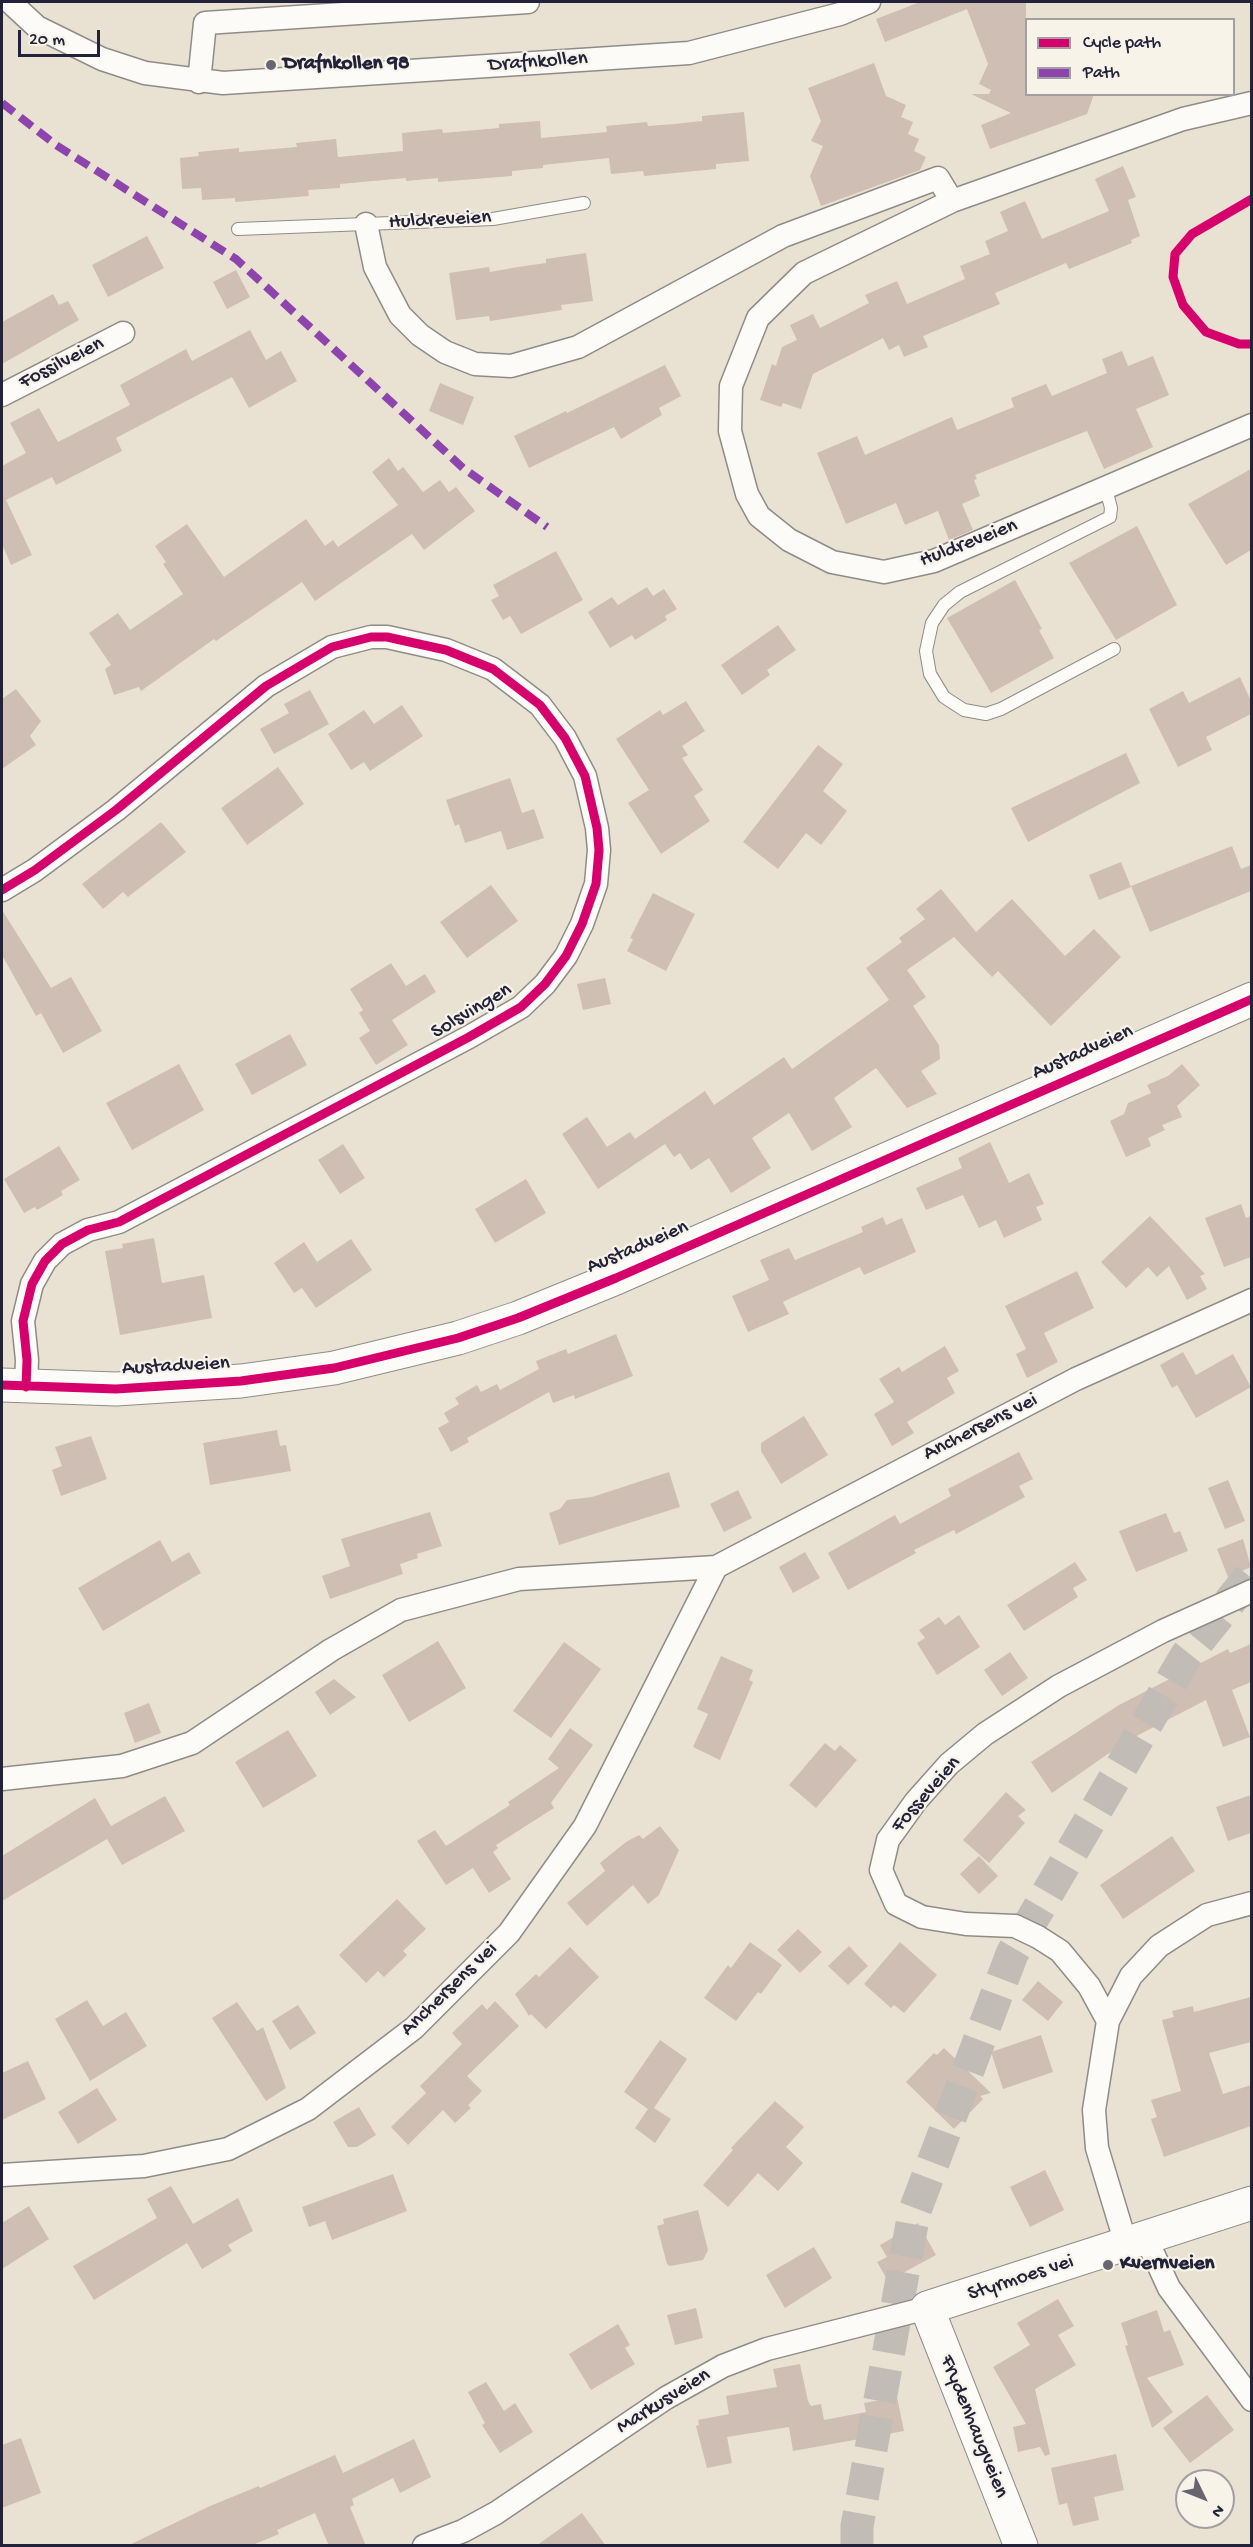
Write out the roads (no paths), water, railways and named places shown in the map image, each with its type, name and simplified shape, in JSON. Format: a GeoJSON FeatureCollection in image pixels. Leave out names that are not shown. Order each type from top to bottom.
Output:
{"type":"FeatureCollection","features":[{"type":"Feature","properties":{"kind":"main road","name":"Austadveien"},"geometry":{"type":"LineString","coordinates":[[14,1386],[116,1389],[241,1381],[333,1368],[458,1338],[518,1318],[616,1278],[1251,999]]}},
{"type":"Feature","properties":{"kind":"main road","name":"Styrmoes vei"},"geometry":{"type":"LineString","coordinates":[[927,2308],[1251,2203]]}},
{"type":"Feature","properties":{"kind":"main road","name":"Frydenhaugveien"},"geometry":{"type":"LineString","coordinates":[[927,2308],[1021,2546]]}},
{"type":"Feature","properties":{"kind":"street","name":"Drafnkollen"},"geometry":{"type":"LineString","coordinates":[[10,2],[37,27],[102,59],[145,73],[199,82],[223,83],[689,53],[840,14],[869,2]]}},
{"type":"Feature","properties":{"kind":"street"},"geometry":{"type":"LineString","coordinates":[[199,82],[205,22],[528,2]]}},
{"type":"Feature","properties":{"kind":"street","name":"Huldreveien"},"geometry":{"type":"LineString","coordinates":[[1251,103],[1183,119],[952,201],[804,273],[758,318],[731,386],[730,431],[747,494],[759,516],[789,540],[832,562],[884,572],[934,561],[1251,425]]}},
{"type":"Feature","properties":{"kind":"street","name":"Huldreveien"},"geometry":{"type":"LineString","coordinates":[[366,224],[375,267],[400,315],[420,335],[445,352],[475,364],[511,366],[578,347],[783,236],[938,178],[952,201]]}},
{"type":"Feature","properties":{"kind":"street","name":"Fossilveien"},"geometry":{"type":"LineString","coordinates":[[2,394],[123,333]]}},
{"type":"Feature","properties":{"kind":"street","name":"Solsvingen"},"geometry":{"type":"LineString","coordinates":[[2,890],[35,870],[116,810],[266,686],[332,647],[371,637],[387,636],[446,650],[493,669],[540,705],[565,738],[585,776],[597,828],[599,850],[596,884],[582,924],[566,956],[545,984],[521,1007],[459,1043],[128,1217],[88,1230],[63,1244],[45,1261],[32,1284],[23,1321],[27,1360],[14,1386]]}},
{"type":"Feature","properties":{"kind":"street","name":"Anchersens vei"},"geometry":{"type":"LineString","coordinates":[[2,1779],[122,1766],[192,1743],[331,1650],[400,1610],[519,1579],[716,1568],[1076,1379],[1251,1300]]}},
{"type":"Feature","properties":{"kind":"street","name":"Anchersens vei"},"geometry":{"type":"LineString","coordinates":[[2,2175],[144,2166],[228,2149],[308,2109],[414,2028],[509,1933],[585,1826],[716,1568]]}},
{"type":"Feature","properties":{"kind":"street","name":"Fosseveien"},"geometry":{"type":"LineString","coordinates":[[1108,2021],[1082,1977],[1060,1951],[1038,1937],[1015,1926],[966,1924],[922,1917],[896,1904],[881,1870],[888,1840],[916,1801],[949,1764],[985,1734],[1059,1686],[1163,1631],[1251,1592]]}},
{"type":"Feature","properties":{"kind":"street"},"geometry":{"type":"LineString","coordinates":[[1251,1903],[1208,1915],[1159,1946],[1131,1976],[1108,2021],[1095,2110],[1097,2148],[1136,2241],[1251,2400]]}},
{"type":"Feature","properties":{"kind":"street","name":"Markusveien"},"geometry":{"type":"LineString","coordinates":[[424,2546],[463,2531],[496,2513],[666,2398],[723,2366],[766,2349],[927,2308]]}},
{"type":"Feature","properties":{"kind":"lane","name":"Huldreveien"},"geometry":{"type":"LineString","coordinates":[[366,224],[493,219],[584,203]]}},
{"type":"Feature","properties":{"kind":"lane"},"geometry":{"type":"LineString","coordinates":[[238,229],[366,224]]}},
{"type":"Feature","properties":{"kind":"lane"},"geometry":{"type":"LineString","coordinates":[[1106,489],[1111,513],[1106,520],[960,592],[944,606],[928,632],[927,663],[935,685],[944,697],[964,710],[986,714],[1001,709],[1113,649]]}},
{"type":"Feature","properties":{"kind":"tunnel"},"geometry":{"type":"LineString","coordinates":[[857,2546],[857,2526],[914,2213],[1012,1954],[1186,1656],[1252,1574]]}},
{"type":"Feature","properties":{"kind":"place","name":"Drafnkollen 98"},"geometry":{"type":"Point","coordinates":[271,65]}},
{"type":"Feature","properties":{"kind":"place","name":"Kvernveien"},"geometry":{"type":"Point","coordinates":[1108,2265]}}]}
